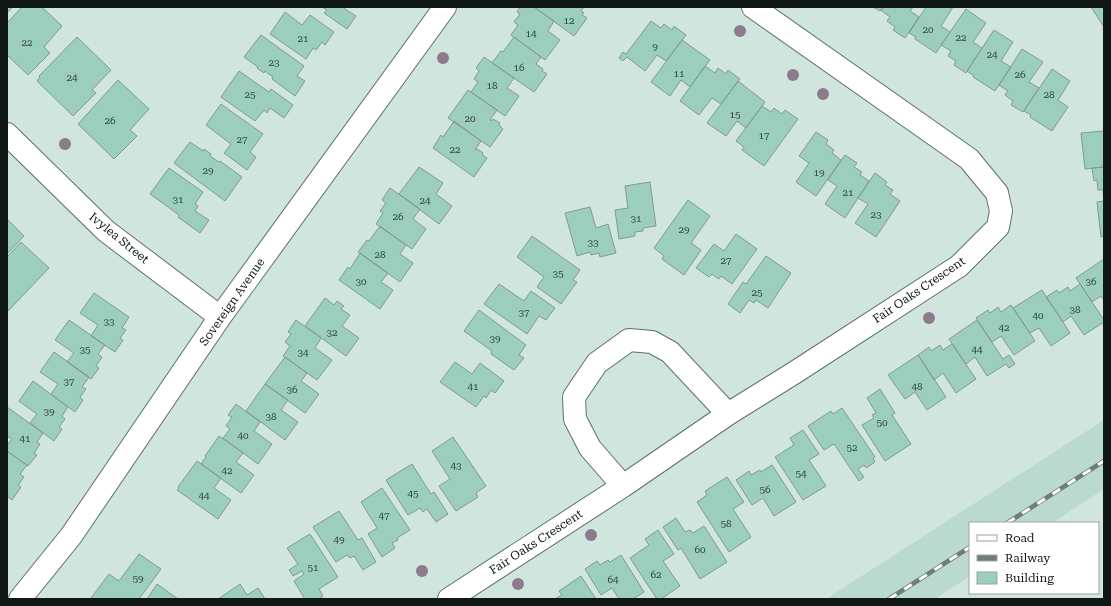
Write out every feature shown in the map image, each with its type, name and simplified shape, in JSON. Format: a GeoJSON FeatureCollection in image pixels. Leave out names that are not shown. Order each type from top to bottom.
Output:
{"type":"FeatureCollection","features":[{"type":"Feature","properties":{"kind":"street","name":"Sovereign Avenue"},"geometry":{"type":"LineString","coordinates":[[19,599],[71,536],[220,317],[446,7]]}},
{"type":"Feature","properties":{"kind":"street","name":"Fair Oaks Crescent"},"geometry":{"type":"LineString","coordinates":[[449,599],[623,486],[728,414],[959,266],[998,227],[1001,211],[997,193],[969,159],[753,7]]}},
{"type":"Feature","properties":{"kind":"street","name":"Ivylea Street"},"geometry":{"type":"LineString","coordinates":[[7,134],[106,231],[220,317]]}},
{"type":"Feature","properties":{"kind":"street"},"geometry":{"type":"LineString","coordinates":[[623,486],[590,448],[575,419],[574,397],[597,363],[629,340],[652,342],[670,352],[728,414]]}},
{"type":"Feature","properties":{"kind":"street"},"geometry":{"type":"LineString","coordinates":[[7,588],[19,599]]}},
{"type":"Feature","properties":{"kind":"shaded area"},"geometry":{"type":"Polygon","coordinates":[[[1104,420],[1104,489],[1054,522],[969,522],[969,577],[935,599],[826,599],[1104,420]]]}},
{"type":"Feature","properties":{"kind":"building"},"geometry":{"type":"Polygon","coordinates":[[[7,7],[13,7],[7,13],[7,7]]]}},
{"type":"Feature","properties":{"kind":"building"},"geometry":{"type":"Polygon","coordinates":[[[22,7],[42,7],[62,26],[44,47],[50,53],[28,75],[7,55],[7,23],[22,7]]]}},
{"type":"Feature","properties":{"kind":"building"},"geometry":{"type":"Polygon","coordinates":[[[322,7],[342,7],[356,16],[347,29],[324,13],[327,10],[322,7]]]}},
{"type":"Feature","properties":{"kind":"building"},"geometry":{"type":"Polygon","coordinates":[[[520,7],[534,7],[554,21],[548,31],[560,40],[545,60],[511,35],[518,25],[514,22],[520,14],[517,12],[520,7]]]}},
{"type":"Feature","properties":{"kind":"building"},"geometry":{"type":"Polygon","coordinates":[[[534,7],[584,7],[581,11],[584,13],[582,15],[587,18],[574,36],[534,7]]]}},
{"type":"Feature","properties":{"kind":"building"},"geometry":{"type":"Polygon","coordinates":[[[873,7],[883,7],[880,11],[873,7]]]}},
{"type":"Feature","properties":{"kind":"building"},"geometry":{"type":"Polygon","coordinates":[[[883,7],[913,7],[910,11],[919,17],[905,38],[893,30],[895,27],[887,21],[890,17],[881,10],[883,7]]]}},
{"type":"Feature","properties":{"kind":"building"},"geometry":{"type":"Polygon","coordinates":[[[926,7],[953,7],[941,26],[950,32],[936,53],[915,39],[916,37],[909,33],[926,7]]]}},
{"type":"Feature","properties":{"kind":"building"},"geometry":{"type":"Polygon","coordinates":[[[1091,7],[1104,7],[1104,27],[1091,7]]]}},
{"type":"Feature","properties":{"kind":"building"},"geometry":{"type":"Polygon","coordinates":[[[966,9],[986,23],[973,42],[982,48],[966,73],[954,65],[956,61],[948,56],[951,51],[941,45],[966,9]]]}},
{"type":"Feature","properties":{"kind":"building"},"geometry":{"type":"Polygon","coordinates":[[[285,12],[302,25],[310,15],[334,32],[325,45],[322,42],[316,50],[313,48],[306,59],[270,34],[285,12]]]}},
{"type":"Feature","properties":{"kind":"building"},"geometry":{"type":"Polygon","coordinates":[[[651,21],[661,28],[664,24],[672,30],[674,26],[686,35],[666,61],[657,55],[645,71],[627,57],[623,61],[619,58],[623,52],[626,54],[651,21]]]}},
{"type":"Feature","properties":{"kind":"building"},"geometry":{"type":"Polygon","coordinates":[[[994,30],[1013,42],[1001,61],[1011,67],[995,91],[973,77],[974,76],[967,71],[994,30]]]}},
{"type":"Feature","properties":{"kind":"building"},"geometry":{"type":"Polygon","coordinates":[[[261,35],[304,66],[297,76],[305,81],[295,96],[272,79],[273,77],[265,71],[264,73],[244,57],[261,35]]]}},
{"type":"Feature","properties":{"kind":"building"},"geometry":{"type":"Polygon","coordinates":[[[77,37],[111,70],[92,90],[96,93],[73,116],[37,81],[40,77],[39,76],[77,37]]]}},
{"type":"Feature","properties":{"kind":"building"},"geometry":{"type":"Polygon","coordinates":[[[514,37],[541,57],[536,64],[547,74],[534,92],[492,63],[501,51],[503,52],[514,37]]]}},
{"type":"Feature","properties":{"kind":"building"},"geometry":{"type":"Polygon","coordinates":[[[682,40],[710,60],[690,87],[681,80],[670,96],[651,82],[682,40]]]}},
{"type":"Feature","properties":{"kind":"building"},"geometry":{"type":"Polygon","coordinates":[[[1022,49],[1043,62],[1029,82],[1039,88],[1023,112],[1011,105],[1013,101],[1005,95],[1008,91],[999,85],[1022,49]]]}},
{"type":"Feature","properties":{"kind":"building"},"geometry":{"type":"Polygon","coordinates":[[[484,57],[514,78],[507,88],[519,96],[505,116],[471,92],[478,82],[474,79],[479,71],[476,68],[484,57]]]}},
{"type":"Feature","properties":{"kind":"building"},"geometry":{"type":"Polygon","coordinates":[[[705,66],[715,73],[718,68],[726,74],[728,70],[740,79],[721,104],[712,98],[699,115],[680,101],[705,66]]]}},
{"type":"Feature","properties":{"kind":"building"},"geometry":{"type":"Polygon","coordinates":[[[1052,69],[1070,81],[1058,100],[1068,107],[1052,131],[1030,117],[1031,115],[1024,111],[1052,69]]]}},
{"type":"Feature","properties":{"kind":"building"},"geometry":{"type":"Polygon","coordinates":[[[239,71],[269,92],[271,89],[293,105],[284,118],[270,108],[267,113],[264,110],[255,121],[221,97],[239,71]]]}},
{"type":"Feature","properties":{"kind":"building"},"geometry":{"type":"Polygon","coordinates":[[[118,80],[149,109],[130,130],[137,136],[114,159],[78,124],[118,80]]]}},
{"type":"Feature","properties":{"kind":"building"},"geometry":{"type":"Polygon","coordinates":[[[738,81],[765,102],[746,128],[737,121],[726,136],[707,123],[738,81]]]}},
{"type":"Feature","properties":{"kind":"building"},"geometry":{"type":"Polygon","coordinates":[[[468,90],[497,110],[490,120],[492,121],[493,119],[500,123],[499,125],[503,129],[490,147],[448,118],[468,90]]]}},
{"type":"Feature","properties":{"kind":"building"},"geometry":{"type":"Polygon","coordinates":[[[221,104],[263,134],[250,152],[256,157],[247,170],[224,153],[231,144],[206,125],[221,104]]]}},
{"type":"Feature","properties":{"kind":"building"},"geometry":{"type":"Polygon","coordinates":[[[762,106],[771,112],[774,108],[782,114],[785,110],[798,119],[764,166],[742,150],[744,147],[736,141],[762,106]]]}},
{"type":"Feature","properties":{"kind":"building"},"geometry":{"type":"Polygon","coordinates":[[[454,121],[481,141],[475,150],[477,149],[483,153],[482,155],[487,158],[474,177],[433,148],[441,135],[443,137],[454,121]]]}},
{"type":"Feature","properties":{"kind":"building"},"geometry":{"type":"Polygon","coordinates":[[[1104,131],[1104,167],[1085,169],[1081,133],[1104,131]]]}},
{"type":"Feature","properties":{"kind":"building"},"geometry":{"type":"Polygon","coordinates":[[[816,132],[828,140],[826,144],[834,150],[832,153],[841,160],[816,196],[796,182],[809,163],[799,156],[816,132]]]}},
{"type":"Feature","properties":{"kind":"building"},"geometry":{"type":"Polygon","coordinates":[[[190,142],[203,151],[204,149],[211,154],[210,156],[219,162],[220,161],[242,177],[225,201],[174,163],[190,142]]]}},
{"type":"Feature","properties":{"kind":"building"},"geometry":{"type":"Polygon","coordinates":[[[845,155],[857,163],[854,167],[862,172],[860,175],[869,181],[845,218],[825,204],[837,186],[828,180],[845,155]]]}},
{"type":"Feature","properties":{"kind":"building"},"geometry":{"type":"Polygon","coordinates":[[[419,167],[443,183],[436,194],[452,206],[439,224],[399,194],[419,167]]]}},
{"type":"Feature","properties":{"kind":"building"},"geometry":{"type":"Polygon","coordinates":[[[1104,167],[1104,201],[1103,190],[1098,190],[1097,180],[1094,181],[1092,168],[1104,167]]]}},
{"type":"Feature","properties":{"kind":"building"},"geometry":{"type":"Polygon","coordinates":[[[169,168],[203,192],[195,204],[198,206],[195,211],[209,220],[200,233],[178,217],[179,215],[150,194],[169,168]]]}},
{"type":"Feature","properties":{"kind":"building"},"geometry":{"type":"Polygon","coordinates":[[[875,173],[887,182],[885,185],[893,190],[890,194],[900,201],[876,237],[855,223],[868,204],[858,198],[875,173]]]}},
{"type":"Feature","properties":{"kind":"building"},"geometry":{"type":"Polygon","coordinates":[[[650,182],[656,226],[643,228],[643,231],[635,232],[635,236],[619,239],[615,210],[628,208],[625,186],[650,182]]]}},
{"type":"Feature","properties":{"kind":"building"},"geometry":{"type":"Polygon","coordinates":[[[390,188],[420,209],[413,219],[426,229],[412,249],[376,224],[383,213],[380,211],[386,203],[382,200],[390,188]]]}},
{"type":"Feature","properties":{"kind":"building"},"geometry":{"type":"Polygon","coordinates":[[[688,200],[710,216],[691,243],[701,250],[684,275],[662,259],[664,256],[654,248],[688,200]]]}},
{"type":"Feature","properties":{"kind":"building"},"geometry":{"type":"Polygon","coordinates":[[[1104,201],[1104,236],[1101,237],[1097,202],[1104,201]]]}},
{"type":"Feature","properties":{"kind":"building"},"geometry":{"type":"Polygon","coordinates":[[[590,207],[596,228],[608,224],[616,253],[600,257],[599,253],[591,255],[590,252],[577,256],[565,213],[590,207]]]}},
{"type":"Feature","properties":{"kind":"building"},"geometry":{"type":"Polygon","coordinates":[[[7,219],[24,236],[7,254],[7,219]]]}},
{"type":"Feature","properties":{"kind":"building"},"geometry":{"type":"Polygon","coordinates":[[[380,226],[406,245],[400,254],[413,263],[400,282],[358,252],[367,240],[369,241],[380,226]]]}},
{"type":"Feature","properties":{"kind":"building"},"geometry":{"type":"Polygon","coordinates":[[[736,234],[757,249],[732,284],[721,276],[719,279],[712,274],[709,277],[696,268],[714,244],[724,251],[736,234]]]}},
{"type":"Feature","properties":{"kind":"building"},"geometry":{"type":"Polygon","coordinates":[[[532,236],[580,270],[573,280],[577,282],[561,304],[537,287],[544,277],[517,257],[532,236]]]}},
{"type":"Feature","properties":{"kind":"building"},"geometry":{"type":"Polygon","coordinates":[[[21,242],[49,268],[7,312],[7,257],[21,242]]]}},
{"type":"Feature","properties":{"kind":"building"},"geometry":{"type":"Polygon","coordinates":[[[360,253],[388,273],[381,282],[393,290],[380,309],[339,280],[348,267],[350,269],[360,253]]]}},
{"type":"Feature","properties":{"kind":"building"},"geometry":{"type":"Polygon","coordinates":[[[766,256],[791,273],[768,308],[756,300],[754,303],[749,300],[740,313],[728,304],[743,282],[746,284],[766,256]]]}},
{"type":"Feature","properties":{"kind":"building"},"geometry":{"type":"Polygon","coordinates":[[[1104,259],[1104,300],[1101,296],[1092,302],[1076,278],[1104,259]]]}},
{"type":"Feature","properties":{"kind":"building"},"geometry":{"type":"Polygon","coordinates":[[[499,284],[524,301],[531,291],[555,308],[546,320],[539,316],[527,334],[484,304],[499,284]]]}},
{"type":"Feature","properties":{"kind":"building"},"geometry":{"type":"Polygon","coordinates":[[[1080,284],[1104,320],[1104,322],[1084,335],[1071,316],[1063,322],[1046,297],[1057,290],[1059,293],[1068,287],[1070,291],[1080,284]]]}},
{"type":"Feature","properties":{"kind":"building"},"geometry":{"type":"Polygon","coordinates":[[[1042,290],[1070,333],[1051,346],[1039,328],[1030,333],[1013,308],[1042,290]]]}},
{"type":"Feature","properties":{"kind":"building"},"geometry":{"type":"Polygon","coordinates":[[[94,293],[129,317],[122,328],[126,330],[120,338],[123,340],[115,352],[91,336],[98,325],[80,313],[94,293]]]}},
{"type":"Feature","properties":{"kind":"building"},"geometry":{"type":"Polygon","coordinates":[[[325,298],[334,305],[337,301],[344,306],[341,309],[350,315],[342,326],[359,338],[346,356],[305,326],[325,298]]]}},
{"type":"Feature","properties":{"kind":"building"},"geometry":{"type":"Polygon","coordinates":[[[1011,305],[1035,341],[1014,355],[1001,336],[992,342],[976,318],[988,310],[990,313],[998,307],[1001,312],[1011,305]]]}},
{"type":"Feature","properties":{"kind":"building"},"geometry":{"type":"Polygon","coordinates":[[[479,310],[526,345],[519,355],[524,358],[514,370],[491,354],[492,351],[464,331],[479,310]]]}},
{"type":"Feature","properties":{"kind":"building"},"geometry":{"type":"Polygon","coordinates":[[[69,320],[105,345],[98,354],[102,357],[96,366],[99,368],[91,379],[67,362],[74,353],[55,340],[69,320]]]}},
{"type":"Feature","properties":{"kind":"building"},"geometry":{"type":"Polygon","coordinates":[[[296,320],[321,338],[315,348],[332,360],[317,380],[283,356],[290,346],[285,342],[291,334],[288,332],[296,320]]]}},
{"type":"Feature","properties":{"kind":"building"},"geometry":{"type":"Polygon","coordinates":[[[977,320],[1003,359],[1009,355],[1015,364],[1009,368],[1006,364],[987,376],[975,357],[966,364],[949,339],[977,320]]]}},
{"type":"Feature","properties":{"kind":"building"},"geometry":{"type":"Polygon","coordinates":[[[952,344],[976,379],[956,393],[943,373],[934,380],[918,355],[929,347],[931,351],[940,345],[943,350],[952,344]]]}},
{"type":"Feature","properties":{"kind":"building"},"geometry":{"type":"Polygon","coordinates":[[[54,352],[89,377],[82,387],[86,389],[80,397],[83,400],[75,412],[51,394],[58,384],[40,372],[54,352]]]}},
{"type":"Feature","properties":{"kind":"building"},"geometry":{"type":"Polygon","coordinates":[[[918,355],[946,397],[927,410],[915,392],[905,399],[888,375],[918,355]]]}},
{"type":"Feature","properties":{"kind":"building"},"geometry":{"type":"Polygon","coordinates":[[[285,357],[307,373],[301,381],[319,394],[305,413],[265,384],[285,357]]]}},
{"type":"Feature","properties":{"kind":"building"},"geometry":{"type":"Polygon","coordinates":[[[455,362],[472,374],[480,363],[504,381],[495,393],[491,390],[486,398],[484,396],[476,407],[440,382],[455,362]]]}},
{"type":"Feature","properties":{"kind":"building"},"geometry":{"type":"Polygon","coordinates":[[[33,381],[68,407],[62,416],[65,419],[59,427],[62,429],[54,441],[30,423],[37,414],[19,401],[33,381]]]}},
{"type":"Feature","properties":{"kind":"building"},"geometry":{"type":"Polygon","coordinates":[[[265,384],[288,400],[281,410],[298,422],[285,440],[246,411],[265,384]]]}},
{"type":"Feature","properties":{"kind":"building"},"geometry":{"type":"Polygon","coordinates":[[[880,389],[895,413],[892,415],[911,444],[885,461],[862,425],[874,418],[872,415],[876,413],[867,398],[880,389]]]}},
{"type":"Feature","properties":{"kind":"building"},"geometry":{"type":"Polygon","coordinates":[[[236,404],[260,422],[254,431],[272,444],[258,464],[223,438],[230,429],[226,426],[232,417],[228,415],[236,404]]]}},
{"type":"Feature","properties":{"kind":"building"},"geometry":{"type":"Polygon","coordinates":[[[7,407],[43,433],[37,442],[40,444],[34,453],[37,455],[28,466],[7,451],[7,445],[12,439],[7,436],[7,407]]]}},
{"type":"Feature","properties":{"kind":"building"},"geometry":{"type":"Polygon","coordinates":[[[842,408],[875,457],[873,459],[875,462],[866,468],[864,465],[858,469],[864,477],[859,481],[834,444],[824,450],[808,426],[831,411],[833,414],[842,408]]]}},
{"type":"Feature","properties":{"kind":"building"},"geometry":{"type":"Polygon","coordinates":[[[803,430],[819,454],[809,460],[826,486],[803,500],[775,457],[794,445],[790,438],[803,430]]]}},
{"type":"Feature","properties":{"kind":"building"},"geometry":{"type":"Polygon","coordinates":[[[219,436],[243,453],[236,462],[254,475],[241,493],[201,464],[219,436]]]}},
{"type":"Feature","properties":{"kind":"building"},"geometry":{"type":"Polygon","coordinates":[[[453,437],[486,486],[476,493],[478,497],[456,511],[439,486],[450,479],[432,451],[453,437]]]}},
{"type":"Feature","properties":{"kind":"building"},"geometry":{"type":"Polygon","coordinates":[[[7,451],[27,465],[20,474],[24,477],[18,485],[21,487],[12,500],[7,496],[7,451]]]}},
{"type":"Feature","properties":{"kind":"building"},"geometry":{"type":"Polygon","coordinates":[[[197,461],[221,478],[214,488],[231,500],[218,519],[177,490],[197,461]]]}},
{"type":"Feature","properties":{"kind":"building"},"geometry":{"type":"Polygon","coordinates":[[[412,464],[431,494],[434,492],[448,514],[436,522],[427,509],[423,512],[420,508],[408,515],[386,480],[412,464]]]}},
{"type":"Feature","properties":{"kind":"building"},"geometry":{"type":"Polygon","coordinates":[[[772,465],[796,502],[774,516],[763,498],[752,505],[736,480],[749,471],[751,475],[760,470],[761,472],[772,465]]]}},
{"type":"Feature","properties":{"kind":"building"},"geometry":{"type":"Polygon","coordinates":[[[727,477],[744,502],[733,509],[751,537],[729,552],[697,502],[707,495],[705,491],[727,477]]]}},
{"type":"Feature","properties":{"kind":"building"},"geometry":{"type":"Polygon","coordinates":[[[382,488],[410,530],[397,538],[398,540],[392,543],[395,548],[382,557],[368,534],[377,528],[361,502],[382,488]]]}},
{"type":"Feature","properties":{"kind":"building"},"geometry":{"type":"Polygon","coordinates":[[[339,511],[358,540],[362,538],[376,562],[363,570],[354,556],[350,558],[347,555],[336,562],[313,527],[339,511]]]}},
{"type":"Feature","properties":{"kind":"building"},"geometry":{"type":"Polygon","coordinates":[[[676,518],[685,532],[690,530],[693,533],[704,526],[727,562],[700,579],[681,548],[678,550],[663,527],[676,518]]]}},
{"type":"Feature","properties":{"kind":"building"},"geometry":{"type":"Polygon","coordinates":[[[658,530],[674,554],[663,561],[680,586],[661,599],[657,599],[630,558],[649,545],[645,539],[658,530]]]}},
{"type":"Feature","properties":{"kind":"building"},"geometry":{"type":"Polygon","coordinates":[[[310,534],[338,577],[319,589],[323,596],[318,599],[305,599],[294,581],[304,574],[302,571],[293,576],[289,570],[298,564],[287,548],[310,534]]]}},
{"type":"Feature","properties":{"kind":"building"},"geometry":{"type":"Polygon","coordinates":[[[139,554],[161,569],[139,599],[91,598],[109,574],[119,581],[139,554]]]}},
{"type":"Feature","properties":{"kind":"building"},"geometry":{"type":"Polygon","coordinates":[[[621,555],[644,592],[633,599],[619,599],[612,588],[601,595],[585,569],[597,561],[600,565],[608,560],[610,562],[621,555]]]}},
{"type":"Feature","properties":{"kind":"building"},"geometry":{"type":"Polygon","coordinates":[[[581,576],[596,599],[555,599],[562,595],[559,591],[581,576]]]}},
{"type":"Feature","properties":{"kind":"building"},"geometry":{"type":"Polygon","coordinates":[[[157,584],[178,599],[147,599],[157,584]]]}},
{"type":"Feature","properties":{"kind":"building"},"geometry":{"type":"Polygon","coordinates":[[[240,584],[247,595],[258,588],[265,599],[218,599],[240,584]]]}},
{"type":"Feature","properties":{"kind":"railway"},"geometry":{"type":"LineString","coordinates":[[1009,522],[1104,461]]}},
{"type":"Feature","properties":{"kind":"railway"},"geometry":{"type":"LineString","coordinates":[[889,599],[969,548]]}}]}
